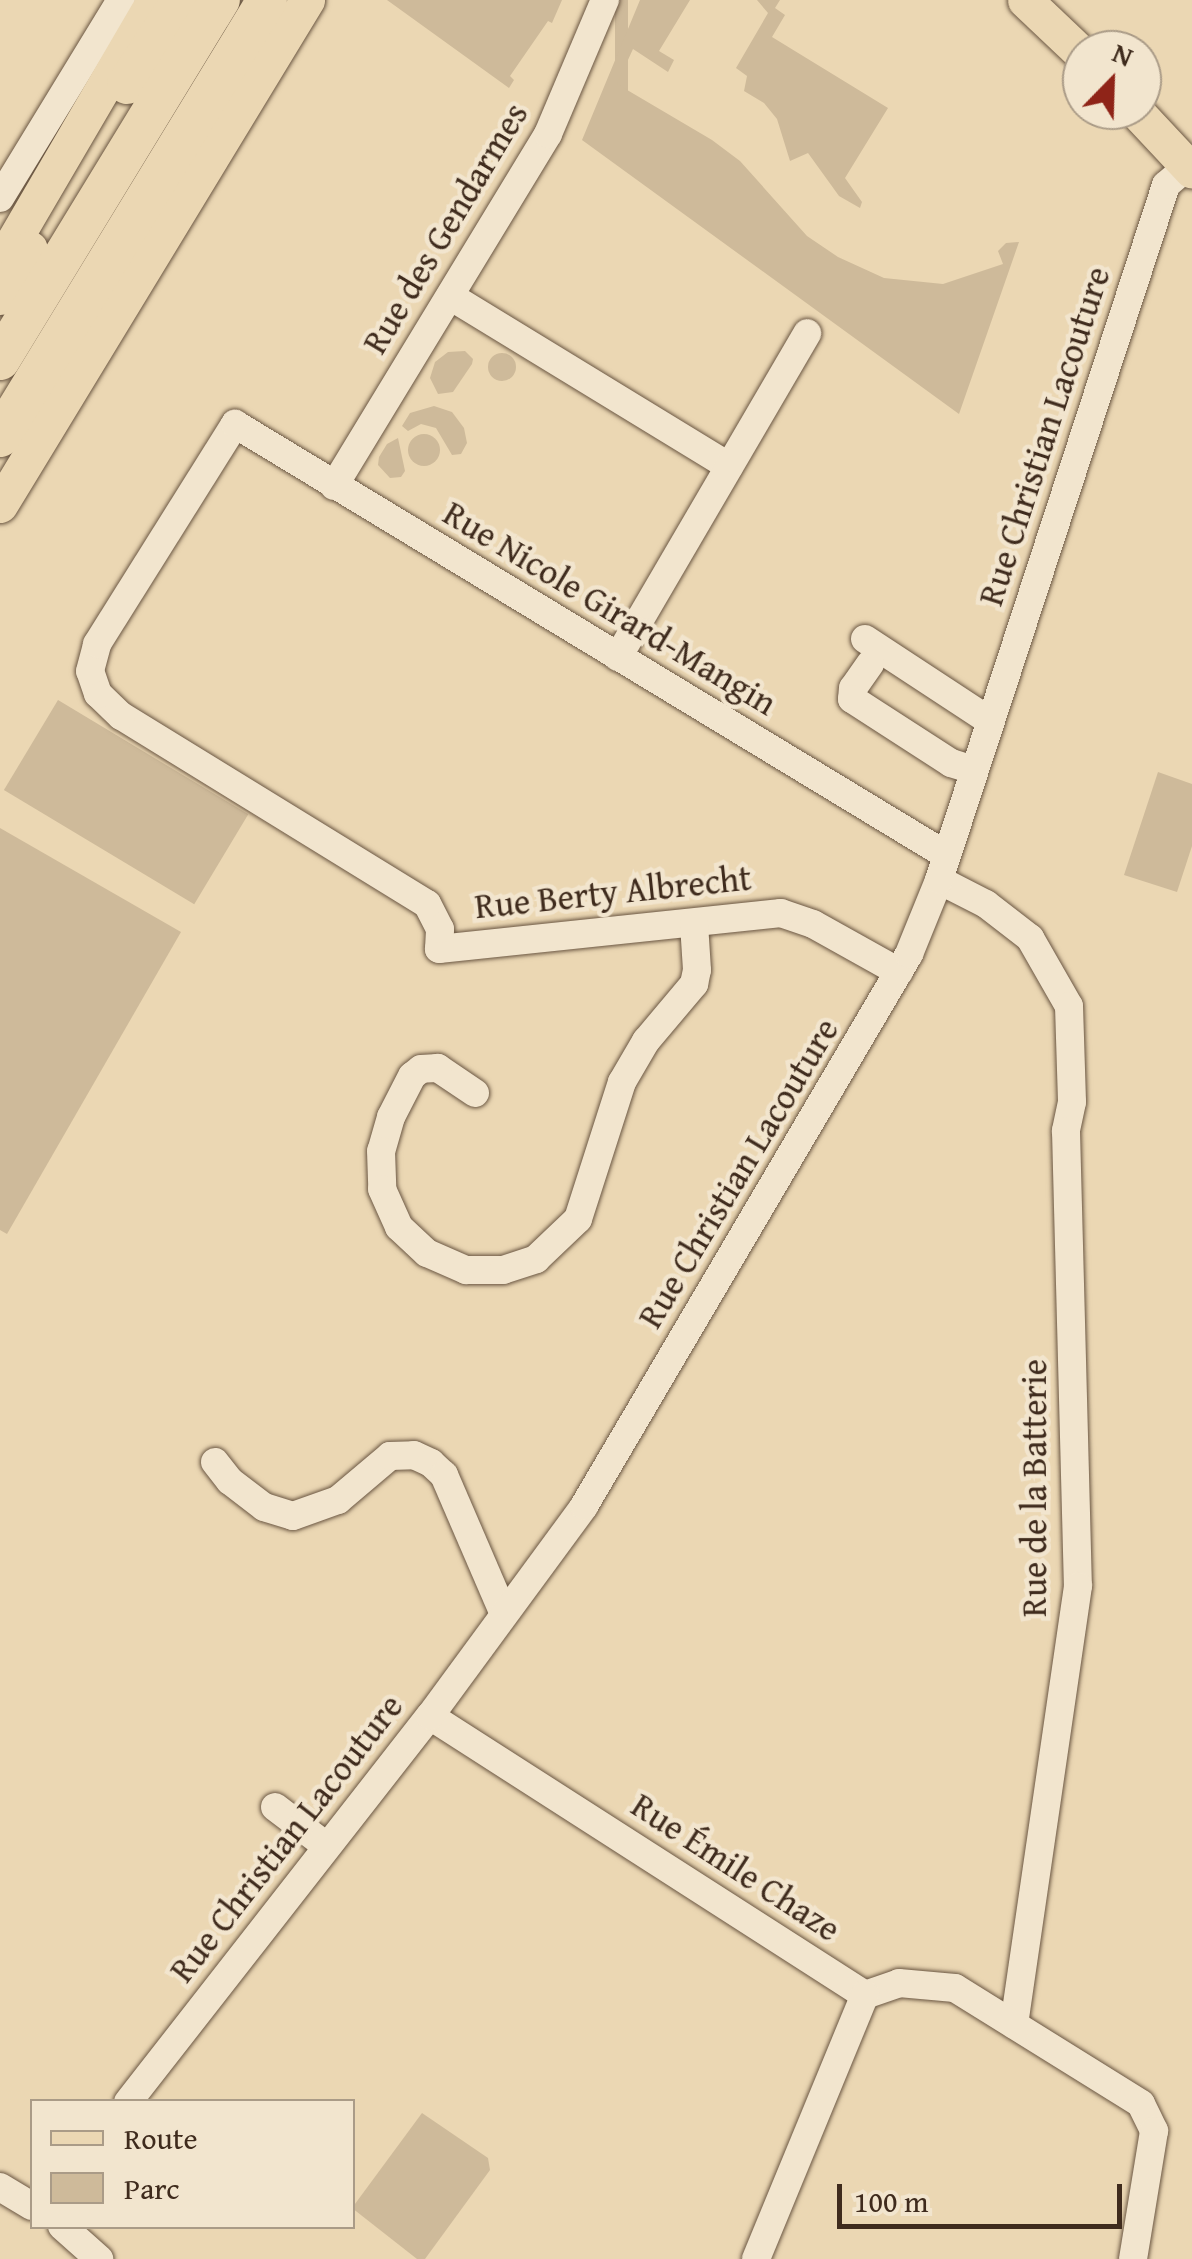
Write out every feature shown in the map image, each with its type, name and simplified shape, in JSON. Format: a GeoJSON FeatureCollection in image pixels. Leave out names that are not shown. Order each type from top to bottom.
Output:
{"type":"FeatureCollection","features":[{"type":"Feature","properties":{"kind":"highway"},"geometry":{"type":"LineString","coordinates":[[128,84],[182,0]]}},
{"type":"Feature","properties":{"kind":"highway"},"geometry":{"type":"LineString","coordinates":[[0,360],[220,0]]}},
{"type":"Feature","properties":{"kind":"highway"},"geometry":{"type":"LineString","coordinates":[[0,437],[267,0]]}},
{"type":"Feature","properties":{"kind":"main road"},"geometry":{"type":"LineString","coordinates":[[0,264],[154,0]]}},
{"type":"Feature","properties":{"kind":"main road"},"geometry":{"type":"LineString","coordinates":[[0,504],[307,0]]}},
{"type":"Feature","properties":{"kind":"main road"},"geometry":{"type":"LineString","coordinates":[[1026,0],[1062,35]]}},
{"type":"Feature","properties":{"kind":"main road"},"geometry":{"type":"LineString","coordinates":[[0,298],[128,84]]}},
{"type":"Feature","properties":{"kind":"main road"},"geometry":{"type":"LineString","coordinates":[[1154,130],[1190,169]]}},
{"type":"Feature","properties":{"kind":"street"},"geometry":{"type":"LineString","coordinates":[[0,198],[122,0]]}},
{"type":"Feature","properties":{"kind":"street","name":"Rue des Gendarmes"},"geometry":{"type":"LineString","coordinates":[[334,486],[548,134],[605,0]]}},
{"type":"Feature","properties":{"kind":"street","name":"Rue Christian Lacouture"},"geometry":{"type":"LineString","coordinates":[[130,2099],[326,1844],[430,1716],[584,1506],[899,972],[942,868],[1166,186],[1190,169]]}},
{"type":"Feature","properties":{"kind":"street"},"geometry":{"type":"LineString","coordinates":[[450,296],[734,458]]}},
{"type":"Feature","properties":{"kind":"street"},"geometry":{"type":"LineString","coordinates":[[618,657],[807,334]]}},
{"type":"Feature","properties":{"kind":"street","name":"Rue Nicole Girard-Mangin"},"geometry":{"type":"LineString","coordinates":[[440,948],[440,929],[427,904],[121,716],[98,694],[90,671],[96,644],[235,424],[618,657],[942,868]]}},
{"type":"Feature","properties":{"kind":"street"},"geometry":{"type":"LineString","coordinates":[[974,770],[951,762],[852,700],[868,651],[990,721]]}},
{"type":"Feature","properties":{"kind":"street","name":"Rue de la Batterie"},"geometry":{"type":"LineString","coordinates":[[942,868],[1030,938],[1068,1006],[1072,1102],[1066,1132],[1078,1586],[1014,2024]]}},
{"type":"Feature","properties":{"kind":"street","name":"Rue Berty Albrecht"},"geometry":{"type":"LineString","coordinates":[[440,948],[759,913],[798,917],[899,972]]}},
{"type":"Feature","properties":{"kind":"street"},"geometry":{"type":"LineString","coordinates":[[475,1094],[438,1068],[421,1069],[412,1076],[392,1117],[382,1151],[382,1189],[399,1227],[427,1253],[466,1270],[503,1270],[536,1259],[578,1219],[622,1082],[646,1040],[694,984],[694,922]]}},
{"type":"Feature","properties":{"kind":"street"},"geometry":{"type":"LineString","coordinates":[[214,1462],[230,1482],[264,1506],[293,1516],[314,1512],[338,1500],[390,1456],[414,1455],[431,1463],[444,1475],[504,1614]]}},
{"type":"Feature","properties":{"kind":"street","name":"Rue Émile Chaze"},"geometry":{"type":"LineString","coordinates":[[430,1716],[865,1995]]}},
{"type":"Feature","properties":{"kind":"street"},"geometry":{"type":"LineString","coordinates":[[275,1807],[326,1844]]}},
{"type":"Feature","properties":{"kind":"street"},"geometry":{"type":"LineString","coordinates":[[756,2259],[865,1995],[899,1983],[955,1988],[1141,2104],[1154,2131],[1133,2259]]}},
{"type":"Feature","properties":{"kind":"street"},"geometry":{"type":"LineString","coordinates":[[68,2229],[99,2259]]}},
{"type":"Feature","properties":{"kind":"green space"},"geometry":{"type":"Polygon","coordinates":[[[387,0],[562,0],[552,23],[548,21],[510,76],[514,80],[509,88],[387,0]]]}},
{"type":"Feature","properties":{"kind":"green space"},"geometry":{"type":"Polygon","coordinates":[[[615,0],[628,0],[628,127],[615,127],[615,0]]]}},
{"type":"Feature","properties":{"kind":"green space"},"geometry":{"type":"Polygon","coordinates":[[[640,0],[690,0],[659,51],[674,60],[668,72],[633,49],[617,84],[740,161],[807,236],[838,257],[884,278],[943,284],[1003,264],[998,251],[1006,243],[1019,242],[959,414],[582,140],[640,0]]]}},
{"type":"Feature","properties":{"kind":"green space"},"geometry":{"type":"Polygon","coordinates":[[[757,0],[780,0],[775,8],[785,15],[772,37],[888,108],[845,178],[862,202],[860,208],[839,196],[808,153],[790,161],[777,119],[764,103],[744,91],[747,76],[736,68],[768,13],[757,0]]]}},
{"type":"Feature","properties":{"kind":"green space"},"geometry":{"type":"Polygon","coordinates":[[[465,351],[473,359],[472,364],[453,392],[438,394],[430,378],[435,362],[448,352],[465,351]]]}},
{"type":"Feature","properties":{"kind":"green space"},"geometry":{"type":"Polygon","coordinates":[[[502,353],[512,357],[516,367],[512,377],[502,381],[492,377],[488,367],[492,357],[502,353]]]}},
{"type":"Feature","properties":{"kind":"green space"},"geometry":{"type":"Polygon","coordinates":[[[434,406],[452,412],[464,428],[467,443],[461,454],[452,455],[436,428],[421,424],[408,431],[402,426],[410,413],[434,406]]]}},
{"type":"Feature","properties":{"kind":"green space"},"geometry":{"type":"Polygon","coordinates":[[[424,434],[435,439],[440,450],[435,461],[424,466],[413,461],[408,450],[413,439],[424,434]]]}},
{"type":"Feature","properties":{"kind":"green space"},"geometry":{"type":"Polygon","coordinates":[[[398,438],[405,471],[401,477],[390,478],[378,465],[379,457],[387,444],[398,438]]]}},
{"type":"Feature","properties":{"kind":"green space"},"geometry":{"type":"Polygon","coordinates":[[[58,700],[248,814],[194,904],[4,790],[58,700]]]}},
{"type":"Feature","properties":{"kind":"green space"},"geometry":{"type":"Polygon","coordinates":[[[1158,772],[1192,784],[1192,846],[1177,892],[1124,875],[1158,772]]]}},
{"type":"Feature","properties":{"kind":"green space"},"geometry":{"type":"Polygon","coordinates":[[[0,828],[181,932],[7,1234],[0,1230],[0,828]]]}},
{"type":"Feature","properties":{"kind":"green space"},"geometry":{"type":"Polygon","coordinates":[[[422,2113],[488,2158],[490,2170],[425,2259],[417,2259],[355,2210],[355,2204],[422,2113]]]}}]}
